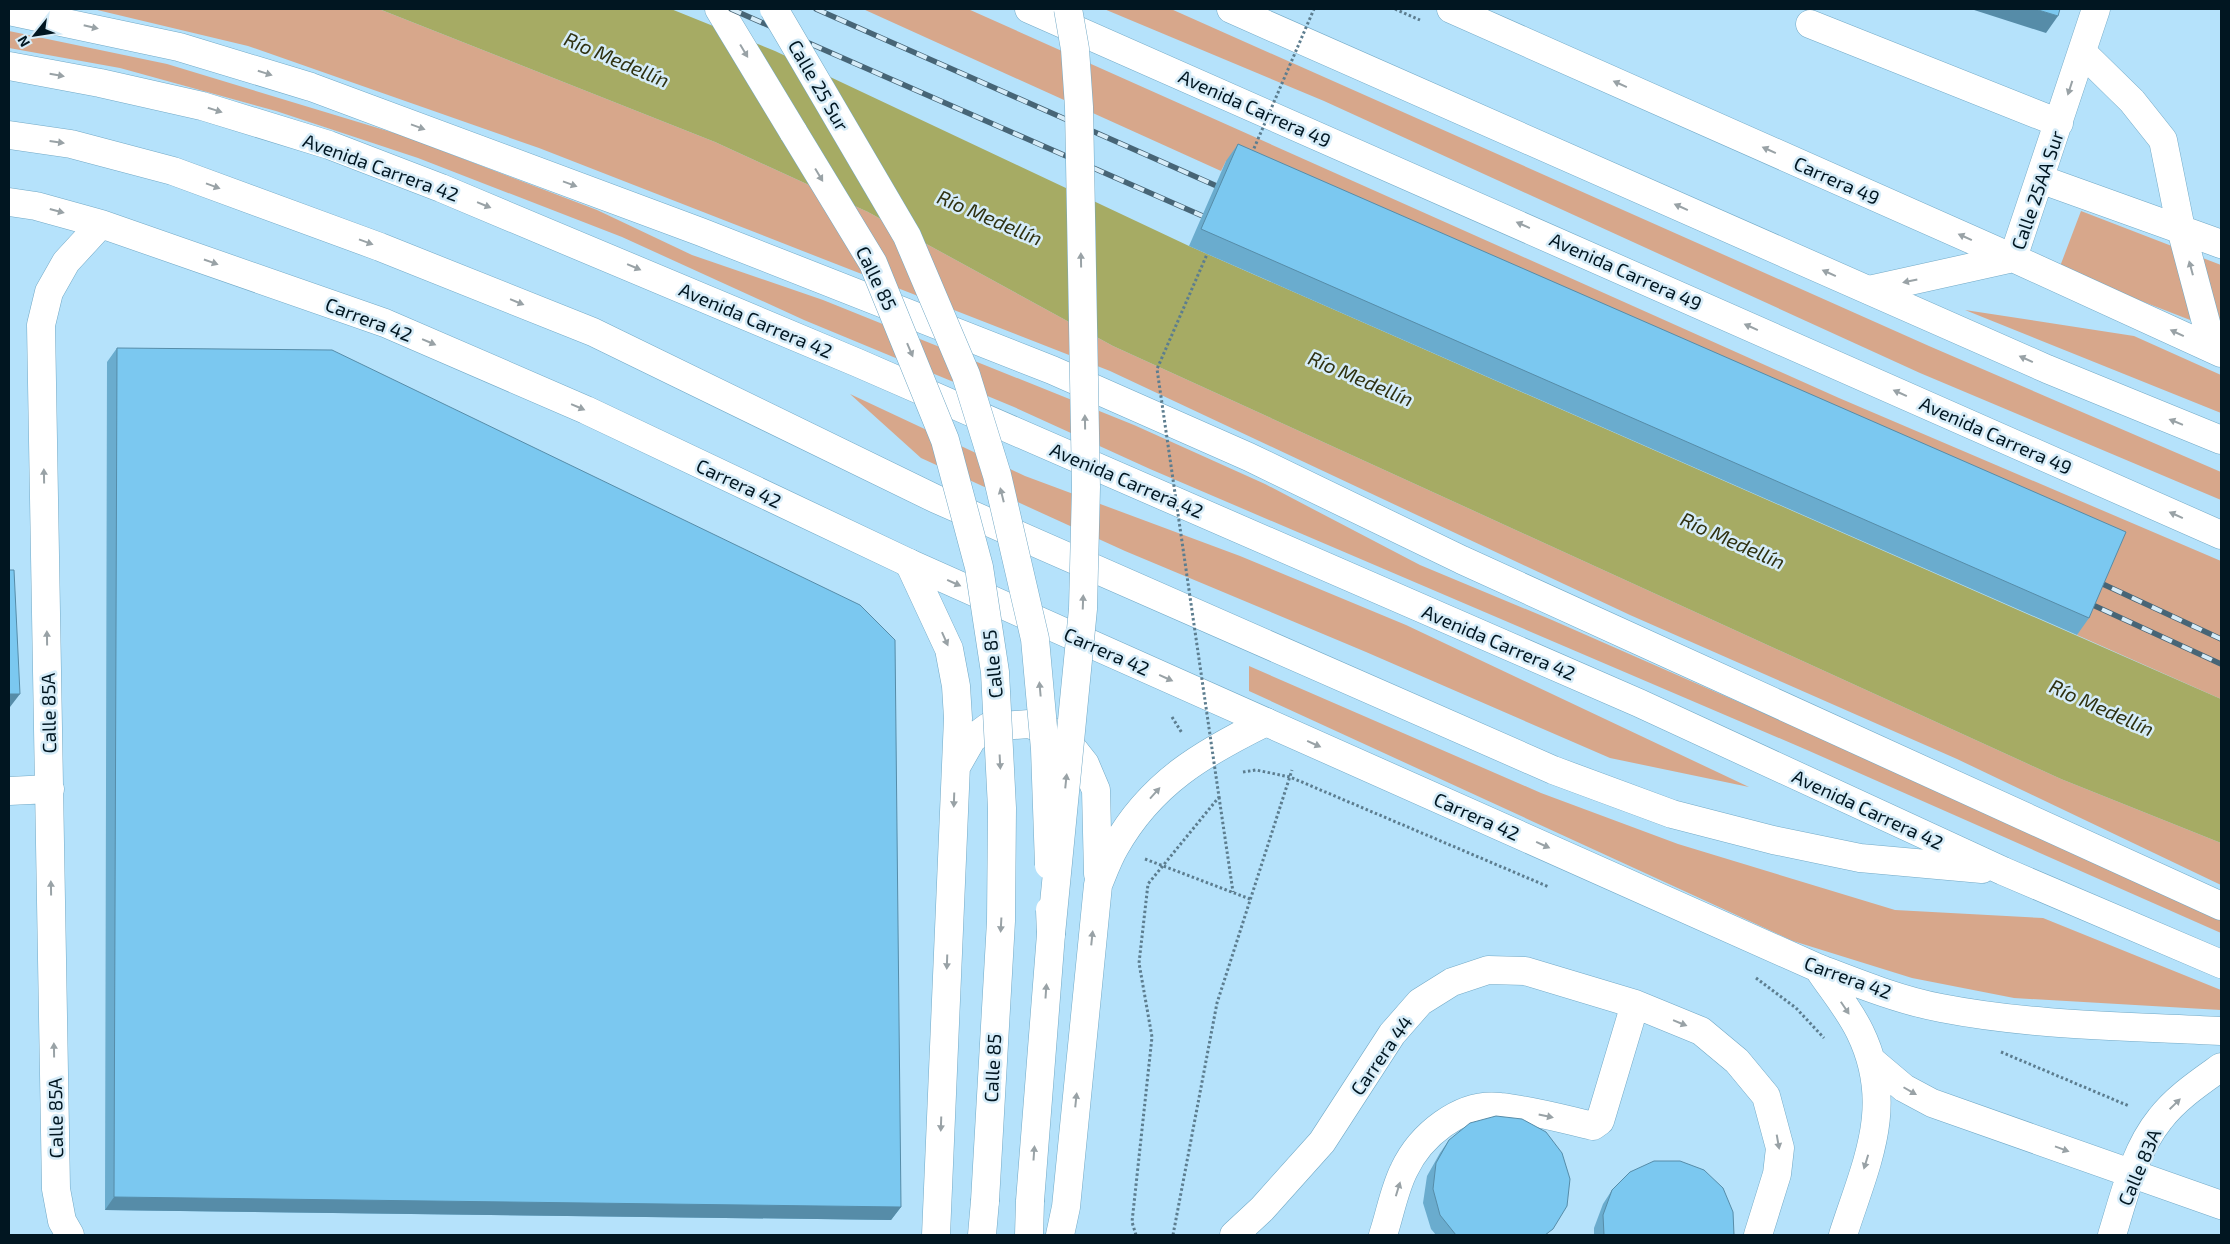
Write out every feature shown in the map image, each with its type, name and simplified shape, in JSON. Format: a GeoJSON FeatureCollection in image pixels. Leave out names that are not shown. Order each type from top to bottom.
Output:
{"type":"FeatureCollection","features":[{"type":"Feature","properties":{"kind":"main road","name":"Calle 85"},"geometry":{"type":"LineString","coordinates":[[719,9],[877,272],[945,440],[979,566],[995,672],[1002,808],[1001,921],[982,1235]]}},
{"type":"Feature","properties":{"kind":"main road","name":"Calle 25 Sur"},"geometry":{"type":"LineString","coordinates":[[774,9],[907,236],[966,375],[997,475],[1035,639],[1045,749],[1051,934]]}},
{"type":"Feature","properties":{"kind":"main road","name":"Avenida Carrera 49"},"geometry":{"type":"LineString","coordinates":[[1029,9],[2221,535]]}},
{"type":"Feature","properties":{"kind":"main road"},"geometry":{"type":"LineString","coordinates":[[1028,1235],[1051,934],[1083,609],[1086,487],[1079,107],[1075,49],[1068,9]]}},
{"type":"Feature","properties":{"kind":"main road"},"geometry":{"type":"LineString","coordinates":[[1231,9],[2047,369],[2221,440]]}},
{"type":"Feature","properties":{"kind":"main road","name":"Carrera 49"},"geometry":{"type":"LineString","coordinates":[[1452,9],[2013,258],[2217,352]]}},
{"type":"Feature","properties":{"kind":"main road","name":"Calle 25AA Sur"},"geometry":{"type":"LineString","coordinates":[[1869,290],[2013,258],[2096,9]]}},
{"type":"Feature","properties":{"kind":"main road"},"geometry":{"type":"LineString","coordinates":[[9,11],[179,47],[311,87],[701,232],[1052,370],[1249,457],[1462,560],[2221,906]]}},
{"type":"Feature","properties":{"kind":"main road"},"geometry":{"type":"LineString","coordinates":[[1810,24],[2059,123]]}},
{"type":"Feature","properties":{"kind":"main road"},"geometry":{"type":"LineString","coordinates":[[2082,52],[2132,101],[2163,140],[2181,229],[2217,352]]}},
{"type":"Feature","properties":{"kind":"main road","name":"Avenida Carrera 42"},"geometry":{"type":"LineString","coordinates":[[9,66],[100,83],[202,106],[329,145],[441,188],[840,356],[1612,691],[2003,871],[2221,964]]}},
{"type":"Feature","properties":{"kind":"main road"},"geometry":{"type":"LineString","coordinates":[[9,135],[71,144],[173,171],[380,247],[593,332],[936,499],[1553,770],[1672,814],[1773,840],[1860,858],[2003,871]]}},
{"type":"Feature","properties":{"kind":"main road"},"geometry":{"type":"LineString","coordinates":[[2040,178],[2221,244]]}},
{"type":"Feature","properties":{"kind":"main road","name":"Carrera 42"},"geometry":{"type":"LineString","coordinates":[[9,202],[36,206],[102,224],[385,323],[586,410],[909,563],[1818,968],[1867,986],[1939,1008],[2021,1020],[2221,1031]]}},
{"type":"Feature","properties":{"kind":"main road","name":"Calle 85A"},"geometry":{"type":"LineString","coordinates":[[66,1228],[56,1189],[42,325],[49,292],[62,270],[102,224]]}},
{"type":"Feature","properties":{"kind":"main road"},"geometry":{"type":"LineString","coordinates":[[909,563],[949,649],[956,686],[958,718],[936,1235]]}},
{"type":"Feature","properties":{"kind":"main road"},"geometry":{"type":"LineString","coordinates":[[1098,886],[1114,847],[1138,813],[1159,788],[1189,764],[1218,745],[1266,722]]}},
{"type":"Feature","properties":{"kind":"main road"},"geometry":{"type":"LineString","coordinates":[[955,768],[972,739],[988,727],[1029,724],[1063,736],[1085,764],[1096,790],[1099,837],[1098,886],[1066,1207],[1060,1235]]}},
{"type":"Feature","properties":{"kind":"main road"},"geometry":{"type":"LineString","coordinates":[[9,791],[50,789]]}},
{"type":"Feature","properties":{"kind":"main road"},"geometry":{"type":"LineString","coordinates":[[1818,968],[1859,1030],[1872,1061],[1878,1098],[1876,1131],[1843,1235]]}},
{"type":"Feature","properties":{"kind":"main road","name":"Carrera 44"},"geometry":{"type":"LineString","coordinates":[[1234,1235],[1262,1209],[1322,1142],[1392,1034],[1420,1002],[1452,982],[1488,970],[1525,971],[1635,1004],[1701,1031],[1737,1061],[1766,1096],[1780,1148],[1777,1174],[1758,1235]]}},
{"type":"Feature","properties":{"kind":"main road"},"geometry":{"type":"LineString","coordinates":[[1384,1235],[1403,1171],[1415,1150],[1451,1118],[1472,1110],[1498,1106],[1593,1126],[1600,1121],[1635,1004]]}},
{"type":"Feature","properties":{"kind":"main road"},"geometry":{"type":"LineString","coordinates":[[1872,1061],[1904,1088],[1932,1103],[2221,1204]]}},
{"type":"Feature","properties":{"kind":"main road","name":"Calle 83A"},"geometry":{"type":"LineString","coordinates":[[2112,1235],[2144,1144],[2160,1119],[2186,1094],[2221,1067]]}},
{"type":"Feature","properties":{"kind":"path"},"geometry":{"type":"LineString","coordinates":[[1248,160],[1314,9]]}},
{"type":"Feature","properties":{"kind":"path"},"geometry":{"type":"LineString","coordinates":[[1211,246],[1157,369],[1233,892]]}},
{"type":"Feature","properties":{"kind":"path"},"geometry":{"type":"LineString","coordinates":[[1173,1235],[1217,1003],[1302,738]]}},
{"type":"Feature","properties":{"kind":"path"},"geometry":{"type":"LineString","coordinates":[[1239,772],[1256,770],[1290,777],[1552,888]]}},
{"type":"Feature","properties":{"kind":"path"},"geometry":{"type":"LineString","coordinates":[[1208,781],[1222,774]]}},
{"type":"Feature","properties":{"kind":"path"},"geometry":{"type":"LineString","coordinates":[[1136,1235],[1132,1222],[1152,1037],[1139,963],[1148,884],[1219,798]]}},
{"type":"Feature","properties":{"kind":"path"},"geometry":{"type":"LineString","coordinates":[[1142,858],[1250,899]]}},
{"type":"Feature","properties":{"kind":"path"},"geometry":{"type":"LineString","coordinates":[[1750,974],[1796,1008],[1824,1038]]}},
{"type":"Feature","properties":{"kind":"path"},"geometry":{"type":"LineString","coordinates":[[2000,1051],[2160,1119]]}},
{"type":"Feature","properties":{"kind":"shaded area"},"geometry":{"type":"Polygon","coordinates":[[[93,9],[379,9],[715,142],[868,212],[1113,346],[2061,779],[2221,843],[2221,885],[1957,759],[1630,615],[1110,371],[539,148],[248,46],[93,9]]]}},
{"type":"Feature","properties":{"kind":"shaded area"},"geometry":{"type":"Polygon","coordinates":[[[863,9],[968,9],[1839,398],[2221,561],[2221,699],[2077,635],[2114,550],[1226,161],[1221,171],[863,9]]]}},
{"type":"Feature","properties":{"kind":"shaded area"},"geometry":{"type":"Polygon","coordinates":[[[1104,9],[1171,9],[1929,346],[2221,472],[2221,500],[1920,373],[1324,101],[1104,9]]]}},
{"type":"Feature","properties":{"kind":"shaded area"},"geometry":{"type":"Polygon","coordinates":[[[9,31],[167,64],[401,135],[597,210],[692,255],[823,300],[1134,425],[1265,484],[1420,565],[1552,620],[2221,914],[2221,933],[1807,750],[1150,469],[1014,407],[804,320],[622,237],[418,158],[276,111],[120,68],[9,48],[9,31]]]}},
{"type":"Feature","properties":{"kind":"shaded area"},"geometry":{"type":"Polygon","coordinates":[[[2081,211],[2221,265],[2221,332],[2059,269],[2081,211]]]}},
{"type":"Feature","properties":{"kind":"shaded area"},"geometry":{"type":"Polygon","coordinates":[[[1965,310],[2134,336],[2221,375],[2221,413],[1965,310]]]}},
{"type":"Feature","properties":{"kind":"shaded area"},"geometry":{"type":"Polygon","coordinates":[[[850,394],[1025,476],[1240,556],[1406,625],[1749,787],[1610,758],[1366,652],[1125,551],[921,458],[850,394]]]}},
{"type":"Feature","properties":{"kind":"shaded area"},"geometry":{"type":"Polygon","coordinates":[[[1249,666],[1541,793],[1678,844],[1895,910],[2043,918],[2221,990],[2221,1010],[2014,998],[1912,978],[1793,941],[1249,691],[1249,666]]]}},
{"type":"Feature","properties":{"kind":"water","name":"Río Medellín"},"geometry":{"type":"Polygon","coordinates":[[[379,9],[671,9],[775,51],[1189,246],[2221,699],[2221,843],[2061,779],[1113,346],[868,212],[715,142],[379,9]]]}},
{"type":"Feature","properties":{"kind":"building"},"geometry":{"type":"Polygon","coordinates":[[[2035,9],[2060,9],[2058,16],[2035,9]]]}},
{"type":"Feature","properties":{"kind":"building"},"geometry":{"type":"Polygon","coordinates":[[[1238,144],[2126,532],[2089,618],[1201,229],[1238,144]]]}},
{"type":"Feature","properties":{"kind":"building"},"geometry":{"type":"Polygon","coordinates":[[[117,348],[332,350],[860,605],[895,640],[901,1207],[114,1197],[117,348]]]}},
{"type":"Feature","properties":{"kind":"building"},"geometry":{"type":"Polygon","coordinates":[[[9,570],[14,570],[20,694],[9,694],[9,570]]]}},
{"type":"Feature","properties":{"kind":"building"},"geometry":{"type":"Polygon","coordinates":[[[1496,1116],[1522,1119],[1546,1132],[1562,1153],[1570,1179],[1567,1206],[1553,1229],[1545,1235],[1456,1235],[1440,1215],[1433,1189],[1436,1163],[1449,1140],[1470,1123],[1496,1116]]]}},
{"type":"Feature","properties":{"kind":"building"},"geometry":{"type":"Polygon","coordinates":[[[1654,1161],[1680,1161],[1704,1170],[1723,1188],[1733,1212],[1734,1235],[1604,1235],[1603,1215],[1612,1190],[1630,1172],[1654,1161]]]}},
{"type":"Feature","properties":{"kind":"railway"},"geometry":{"type":"LineString","coordinates":[[731,9],[1214,221]]}},
{"type":"Feature","properties":{"kind":"railway"},"geometry":{"type":"LineString","coordinates":[[816,9],[1228,191]]}},
{"type":"Feature","properties":{"kind":"railway"},"geometry":{"type":"LineString","coordinates":[[2092,579],[2221,639]]}},
{"type":"Feature","properties":{"kind":"railway"},"geometry":{"type":"LineString","coordinates":[[2082,600],[2221,664]]}}]}
